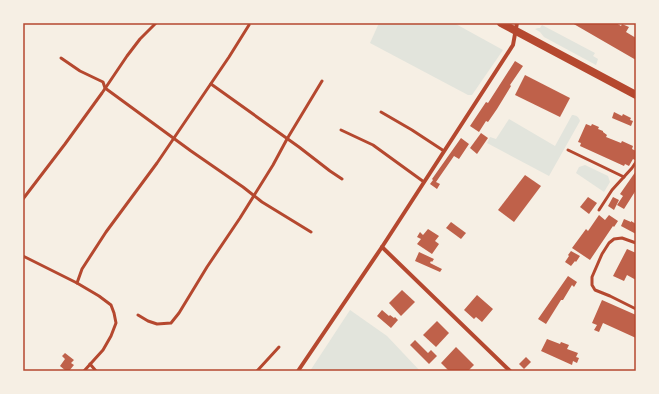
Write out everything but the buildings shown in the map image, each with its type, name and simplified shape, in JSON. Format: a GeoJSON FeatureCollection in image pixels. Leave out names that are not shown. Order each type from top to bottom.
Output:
{"type":"FeatureCollection","features":[{"type":"Feature","properties":{"kind":"main road"},"geometry":{"type":"LineString","coordinates":[[501,23],[516,27],[636,95]]}},
{"type":"Feature","properties":{"kind":"street"},"geometry":{"type":"LineString","coordinates":[[298,371],[382,247],[513,45],[516,27]]}},
{"type":"Feature","properties":{"kind":"street"},"geometry":{"type":"LineString","coordinates":[[382,247],[510,371]]}},
{"type":"Feature","properties":{"kind":"lane"},"geometry":{"type":"LineString","coordinates":[[23,199],[106,88],[127,56],[140,39],[156,23]]}},
{"type":"Feature","properties":{"kind":"lane"},"geometry":{"type":"LineString","coordinates":[[77,283],[82,269],[106,232],[157,163],[249,25]]}},
{"type":"Feature","properties":{"kind":"lane"},"geometry":{"type":"LineString","coordinates":[[61,58],[80,71],[104,82],[106,88],[174,138],[269,206],[310,232]]}},
{"type":"Feature","properties":{"kind":"lane"},"geometry":{"type":"LineString","coordinates":[[138,315],[157,324],[171,323],[179,313],[273,165],[322,81]]}},
{"type":"Feature","properties":{"kind":"lane"},"geometry":{"type":"LineString","coordinates":[[211,84],[342,179]]}},
{"type":"Feature","properties":{"kind":"lane"},"geometry":{"type":"LineString","coordinates":[[381,112],[444,151]]}},
{"type":"Feature","properties":{"kind":"lane"},"geometry":{"type":"LineString","coordinates":[[341,130],[373,145],[424,182]]}},
{"type":"Feature","properties":{"kind":"lane"},"geometry":{"type":"LineString","coordinates":[[568,150],[624,177]]}},
{"type":"Feature","properties":{"kind":"lane"},"geometry":{"type":"LineString","coordinates":[[599,210],[612,190],[636,162]]}},
{"type":"Feature","properties":{"kind":"lane"},"geometry":{"type":"LineString","coordinates":[[636,243],[622,238],[614,239],[609,243],[602,254],[592,277],[592,285],[595,290],[636,309]]}},
{"type":"Feature","properties":{"kind":"lane"},"geometry":{"type":"LineString","coordinates":[[23,256],[77,283],[99,296],[111,306],[116,324],[112,336],[103,350],[84,371]]}},
{"type":"Feature","properties":{"kind":"lane"},"geometry":{"type":"LineString","coordinates":[[257,371],[279,347]]}},
{"type":"Feature","properties":{"kind":"lane"},"geometry":{"type":"LineString","coordinates":[[90,364],[96,371]]}},
{"type":"Feature","properties":{"kind":"shaded area"},"geometry":{"type":"Polygon","coordinates":[[[379,23],[454,23],[503,50],[472,95],[468,95],[370,43],[379,23]]]}},
{"type":"Feature","properties":{"kind":"shaded area"},"geometry":{"type":"Polygon","coordinates":[[[542,25],[595,53],[593,56],[598,59],[596,65],[544,37],[535,29],[540,28],[542,25]]]}},
{"type":"Feature","properties":{"kind":"shaded area"},"geometry":{"type":"Polygon","coordinates":[[[572,115],[577,116],[580,121],[549,176],[487,143],[490,137],[496,139],[509,119],[555,146],[572,115]]]}},
{"type":"Feature","properties":{"kind":"shaded area"},"geometry":{"type":"Polygon","coordinates":[[[585,165],[608,176],[610,182],[604,192],[576,173],[579,167],[585,165]]]}},
{"type":"Feature","properties":{"kind":"shaded area"},"geometry":{"type":"Polygon","coordinates":[[[350,310],[387,336],[420,371],[310,371],[350,310]]]}}]}
